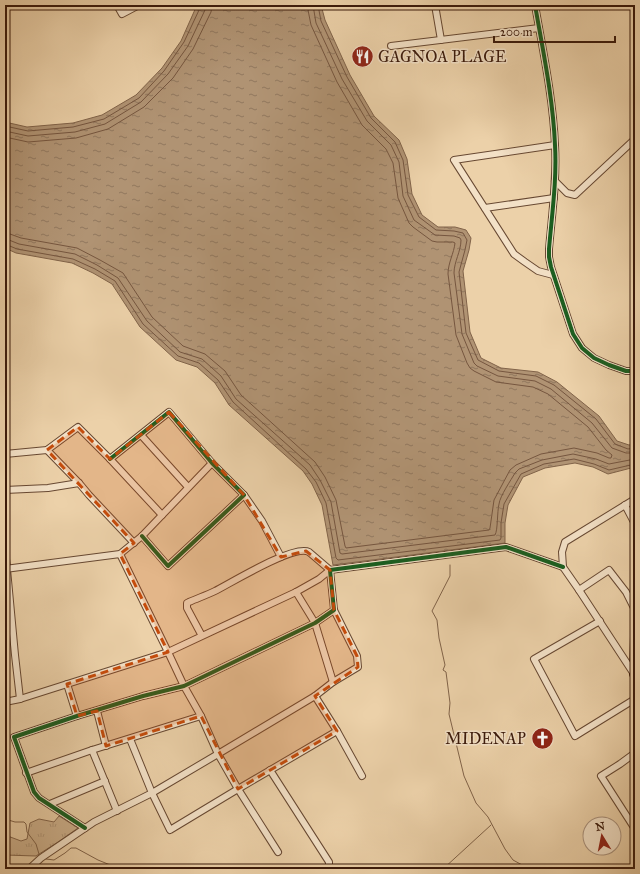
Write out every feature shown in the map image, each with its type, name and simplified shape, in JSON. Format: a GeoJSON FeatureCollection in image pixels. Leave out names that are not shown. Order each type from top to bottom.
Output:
{"type":"FeatureCollection","features":[{"type":"Feature","properties":{"kind":"main road"},"geometry":{"type":"LineString","coordinates":[[635,637],[635,675]]}},
{"type":"Feature","properties":{"kind":"street"},"geometry":{"type":"LineString","coordinates":[[117,5],[122,14],[139,5]]}},
{"type":"Feature","properties":{"kind":"street"},"geometry":{"type":"LineString","coordinates":[[436,5],[440,40]]}},
{"type":"Feature","properties":{"kind":"street"},"geometry":{"type":"LineString","coordinates":[[534,5],[544,54],[555,145],[555,181],[549,257],[572,334],[582,348],[594,358],[609,365],[626,371],[635,371]]}},
{"type":"Feature","properties":{"kind":"street"},"geometry":{"type":"LineString","coordinates":[[391,46],[539,28]]}},
{"type":"Feature","properties":{"kind":"street"},"geometry":{"type":"LineString","coordinates":[[555,181],[567,193],[575,195],[635,139]]}},
{"type":"Feature","properties":{"kind":"street"},"geometry":{"type":"LineString","coordinates":[[554,275],[538,271],[514,254],[454,160],[555,145]]}},
{"type":"Feature","properties":{"kind":"street"},"geometry":{"type":"LineString","coordinates":[[485,208],[554,198]]}},
{"type":"Feature","properties":{"kind":"street"},"geometry":{"type":"LineString","coordinates":[[110,460],[169,412],[212,463],[244,495],[262,521],[281,557]]}},
{"type":"Feature","properties":{"kind":"street"},"geometry":{"type":"LineString","coordinates":[[5,454],[47,450],[78,427],[162,515]]}},
{"type":"Feature","properties":{"kind":"street"},"geometry":{"type":"LineString","coordinates":[[141,435],[188,487]]}},
{"type":"Feature","properties":{"kind":"street"},"geometry":{"type":"LineString","coordinates":[[47,450],[134,543]]}},
{"type":"Feature","properties":{"kind":"street"},"geometry":{"type":"LineString","coordinates":[[6,569],[120,554],[142,536],[212,463]]}},
{"type":"Feature","properties":{"kind":"street"},"geometry":{"type":"LineString","coordinates":[[5,490],[48,488],[79,483]]}},
{"type":"Feature","properties":{"kind":"street"},"geometry":{"type":"LineString","coordinates":[[142,536],[168,566],[244,495]]}},
{"type":"Feature","properties":{"kind":"street"},"geometry":{"type":"LineString","coordinates":[[635,499],[565,542],[562,552],[563,567],[635,675]]}},
{"type":"Feature","properties":{"kind":"street"},"geometry":{"type":"LineString","coordinates":[[625,505],[635,524]]}},
{"type":"Feature","properties":{"kind":"street"},"geometry":{"type":"LineString","coordinates":[[5,702],[20,699],[168,652],[296,592],[319,579],[330,570],[506,547],[563,567]]}},
{"type":"Feature","properties":{"kind":"street"},"geometry":{"type":"LineString","coordinates":[[5,548],[20,699]]}},
{"type":"Feature","properties":{"kind":"street"},"geometry":{"type":"LineString","coordinates":[[29,869],[41,858],[94,822],[152,793],[218,754],[315,696],[358,666],[357,656],[334,610],[330,570],[306,551],[281,557],[187,603],[187,608],[202,636]]}},
{"type":"Feature","properties":{"kind":"street"},"geometry":{"type":"LineString","coordinates":[[120,554],[184,686],[201,716],[218,754],[278,852]]}},
{"type":"Feature","properties":{"kind":"street"},"geometry":{"type":"LineString","coordinates":[[579,590],[609,570],[626,592],[635,610]]}},
{"type":"Feature","properties":{"kind":"street"},"geometry":{"type":"LineString","coordinates":[[296,592],[315,623],[334,682]]}},
{"type":"Feature","properties":{"kind":"street"},"geometry":{"type":"LineString","coordinates":[[85,828],[39,798],[34,792],[14,737],[143,696],[184,686],[315,623],[334,610]]}},
{"type":"Feature","properties":{"kind":"street"},"geometry":{"type":"LineString","coordinates":[[600,621],[534,659],[575,736],[635,699]]}},
{"type":"Feature","properties":{"kind":"street"},"geometry":{"type":"LineString","coordinates":[[67,684],[77,716]]}},
{"type":"Feature","properties":{"kind":"street"},"geometry":{"type":"LineString","coordinates":[[315,696],[337,731],[362,776]]}},
{"type":"Feature","properties":{"kind":"street"},"geometry":{"type":"LineString","coordinates":[[97,711],[106,746]]}},
{"type":"Feature","properties":{"kind":"street"},"geometry":{"type":"LineString","coordinates":[[26,773],[92,750],[201,716]]}},
{"type":"Feature","properties":{"kind":"street"},"geometry":{"type":"LineString","coordinates":[[130,739],[152,793],[170,830],[238,788],[337,731]]}},
{"type":"Feature","properties":{"kind":"street"},"geometry":{"type":"LineString","coordinates":[[92,750],[116,810]]}},
{"type":"Feature","properties":{"kind":"street"},"geometry":{"type":"LineString","coordinates":[[635,753],[601,776],[635,829]]}},
{"type":"Feature","properties":{"kind":"street"},"geometry":{"type":"LineString","coordinates":[[270,770],[328,862],[329,869]]}},
{"type":"Feature","properties":{"kind":"street"},"geometry":{"type":"LineString","coordinates":[[50,804],[105,781]]}},
{"type":"Feature","properties":{"kind":"highlighted area"},"geometry":{"type":"Polygon","coordinates":[[[169,412],[244,495],[281,557],[306,551],[330,570],[334,610],[357,656],[358,667],[315,696],[337,731],[238,789],[201,716],[106,746],[97,711],[77,716],[67,684],[168,652],[120,554],[134,543],[47,450],[78,427],[110,459],[169,412]]]}},
{"type":"Feature","properties":{"kind":"green space"},"geometry":{"type":"Polygon","coordinates":[[[59,816],[78,828],[36,856],[5,855],[5,835],[21,841],[27,839],[30,823],[39,819],[54,822],[59,816]]]}},
{"type":"Feature","properties":{"kind":"water"},"geometry":{"type":"Polygon","coordinates":[[[197,5],[321,5],[325,20],[350,75],[374,116],[399,140],[407,159],[412,194],[422,215],[438,227],[455,227],[466,230],[471,238],[463,271],[470,332],[481,358],[501,368],[538,372],[557,382],[599,416],[617,441],[629,445],[635,444],[635,467],[608,474],[593,467],[575,463],[545,468],[523,477],[508,505],[505,523],[505,543],[333,565],[322,505],[312,484],[303,471],[229,405],[215,383],[197,367],[176,360],[140,327],[112,284],[72,263],[16,253],[5,248],[5,122],[27,127],[73,123],[102,115],[136,95],[162,68],[181,41],[197,5]]]}},
{"type":"Feature","properties":{"kind":"waterway"},"geometry":{"type":"LineString","coordinates":[[450,565],[450,576],[432,611],[437,620],[445,665],[443,670],[446,672],[450,703],[449,714],[464,776],[476,803],[488,817],[505,849],[513,860],[527,869]]}},
{"type":"Feature","properties":{"kind":"waterway"},"geometry":{"type":"LineString","coordinates":[[5,819],[15,822],[24,822],[26,824],[27,832],[36,844],[39,854]]}},
{"type":"Feature","properties":{"kind":"waterway"},"geometry":{"type":"LineString","coordinates":[[443,869],[491,825]]}},
{"type":"Feature","properties":{"kind":"waterway"},"geometry":{"type":"LineString","coordinates":[[46,859],[54,860],[71,848],[76,848],[98,860],[120,869]]}},
{"type":"Feature","properties":{"kind":"cycle path"},"geometry":{"type":"LineString","coordinates":[[535,5],[550,92],[554,127],[555,184],[549,249],[551,267],[573,334],[582,348],[594,358],[609,365],[626,371],[635,371]]}},
{"type":"Feature","properties":{"kind":"cycle path"},"geometry":{"type":"LineString","coordinates":[[110,459],[169,412],[212,463],[244,495],[168,566],[142,536]]}},
{"type":"Feature","properties":{"kind":"cycle path"},"geometry":{"type":"LineString","coordinates":[[85,828],[39,798],[34,792],[14,737],[143,696],[184,686],[315,623],[334,610],[330,570],[506,547],[563,567]]}},
{"type":"Feature","properties":{"kind":"place","name":"GAGNOA PLAGE"},"geometry":{"type":"Point","coordinates":[363,56]}},
{"type":"Feature","properties":{"kind":"place","name":"MIDENAP"},"geometry":{"type":"Point","coordinates":[542,738]}}]}
